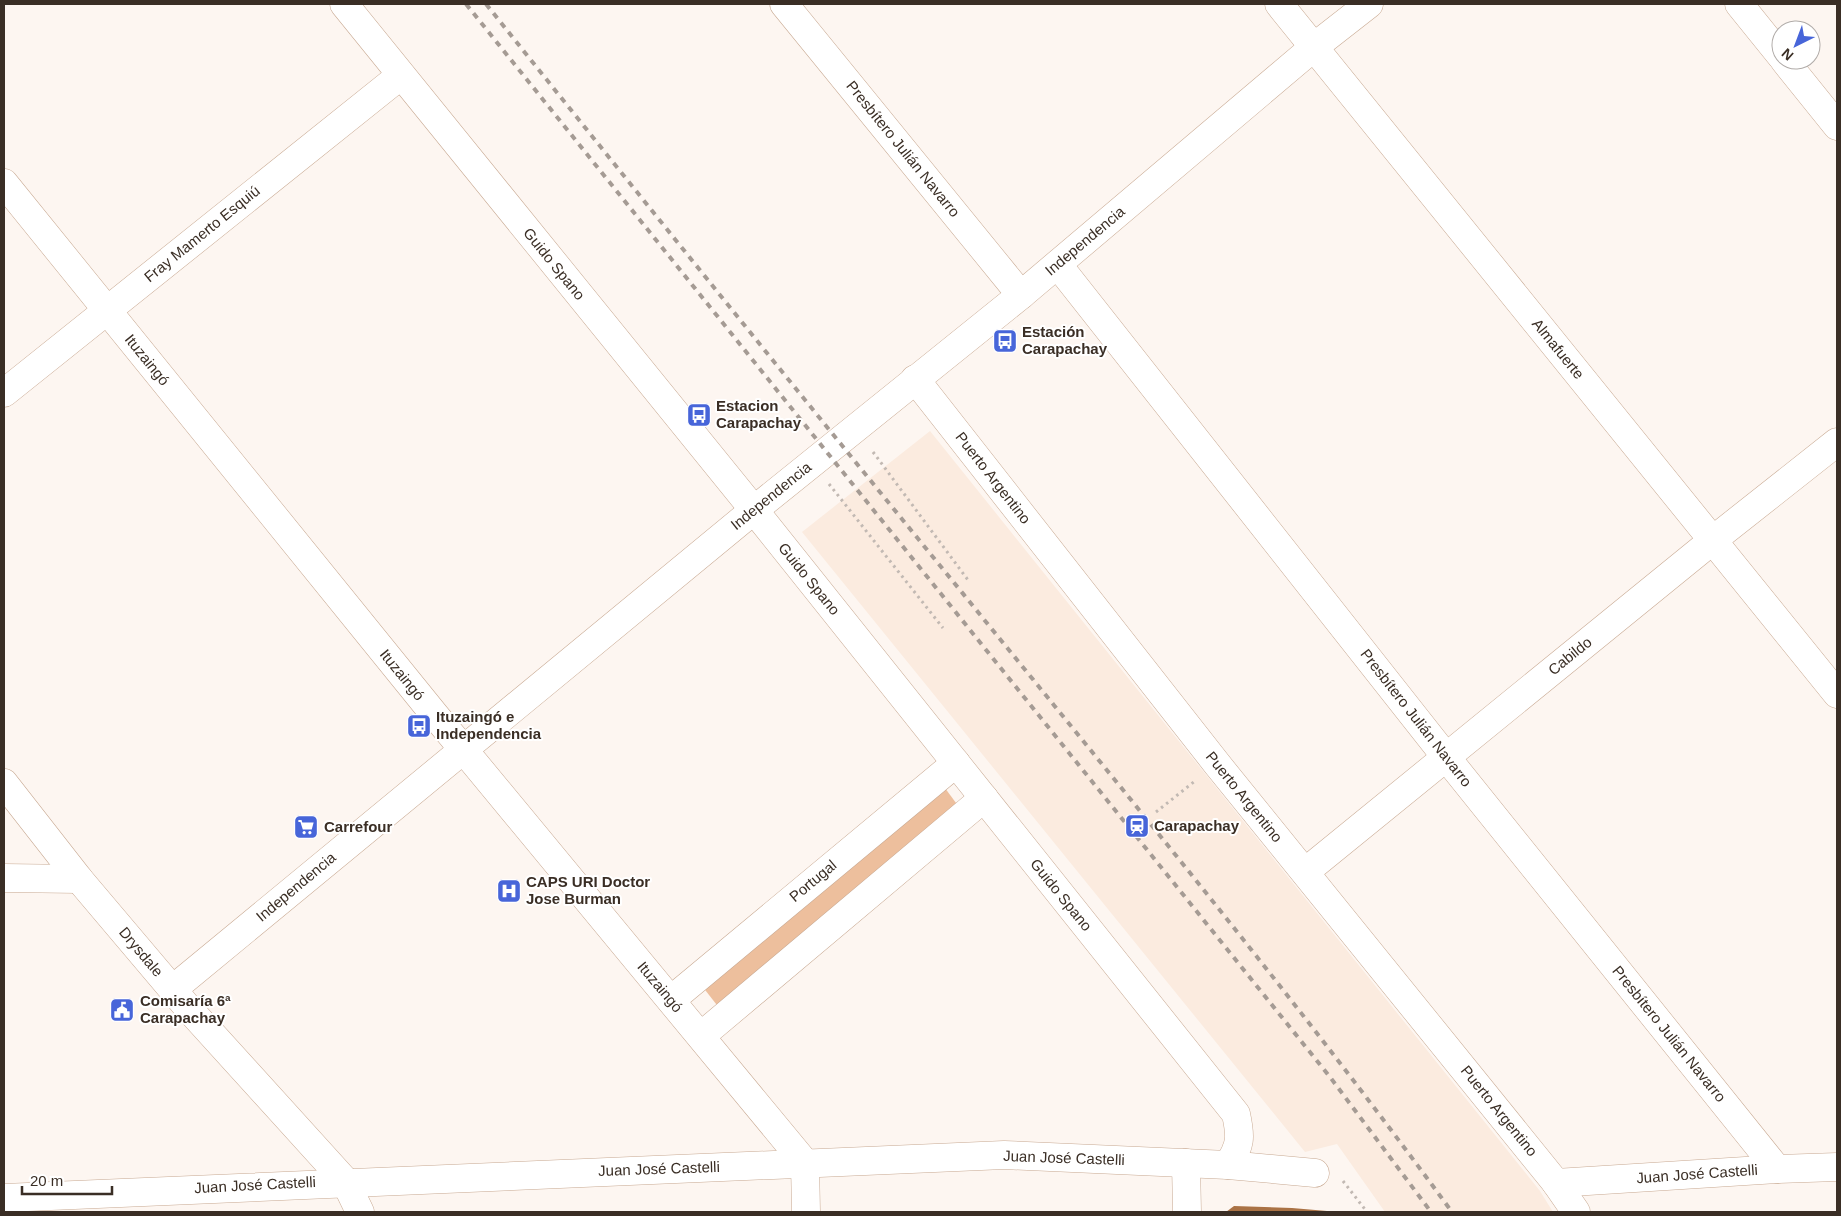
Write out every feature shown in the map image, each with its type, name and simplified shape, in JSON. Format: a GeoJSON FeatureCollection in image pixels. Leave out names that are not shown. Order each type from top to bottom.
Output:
{"type":"FeatureCollection","features":[{"type":"Feature","properties":{"kind":"street","name":"Guido Spano"},"geometry":{"type":"LineString","coordinates":[[344,4],[400,76],[754,510],[1236,1114],[1240,1135],[1237,1151],[1228,1165]]}},
{"type":"Feature","properties":{"kind":"street","name":"Presbítero Julián Navarro"},"geometry":{"type":"LineString","coordinates":[[784,4],[1021,295]]}},
{"type":"Feature","properties":{"kind":"street","name":"Almafuerte"},"geometry":{"type":"LineString","coordinates":[[1279,4],[1837,694]]}},
{"type":"Feature","properties":{"kind":"street","name":"Independencia"},"geometry":{"type":"LineString","coordinates":[[173,989],[812,462],[1021,295],[1314,47],[1369,4]]}},
{"type":"Feature","properties":{"kind":"street"},"geometry":{"type":"LineString","coordinates":[[1739,4],[1771,44]]}},
{"type":"Feature","properties":{"kind":"street"},"geometry":{"type":"LineString","coordinates":[[1792,70],[1837,126]]}},
{"type":"Feature","properties":{"kind":"street","name":"Fray Mamerto Esquiú"},"geometry":{"type":"LineString","coordinates":[[4,393],[400,76]]}},
{"type":"Feature","properties":{"kind":"street","name":"Ituzaingó"},"geometry":{"type":"LineString","coordinates":[[4,183],[463,748],[805,1163]]}},
{"type":"Feature","properties":{"kind":"street","name":"Presbítero Julián Navarro"},"geometry":{"type":"LineString","coordinates":[[1058,264],[1446,757],[1777,1169]]}},
{"type":"Feature","properties":{"kind":"street","name":"Puerto Argentino"},"geometry":{"type":"LineString","coordinates":[[915,379],[1217,764],[1556,1182],[1576,1212]]}},
{"type":"Feature","properties":{"kind":"street","name":"Cabildo"},"geometry":{"type":"LineString","coordinates":[[1306,872],[1713,540],[1837,442]]}},
{"type":"Feature","properties":{"kind":"street","name":"Portugal"},"geometry":{"type":"LineString","coordinates":[[671,1000],[956,763]]}},
{"type":"Feature","properties":{"kind":"street","name":"Drysdale"},"geometry":{"type":"LineString","coordinates":[[4,783],[79,878],[173,989],[345,1182],[360,1212]]}},
{"type":"Feature","properties":{"kind":"street"},"geometry":{"type":"LineString","coordinates":[[701,1036],[984,798]]}},
{"type":"Feature","properties":{"kind":"street"},"geometry":{"type":"LineString","coordinates":[[4,878],[79,878]]}},
{"type":"Feature","properties":{"kind":"street","name":"Juan José Castelli"},"geometry":{"type":"LineString","coordinates":[[4,1198],[1004,1155],[1228,1165],[1315,1173]]}},
{"type":"Feature","properties":{"kind":"street"},"geometry":{"type":"LineString","coordinates":[[805,1163],[806,1212]]}},
{"type":"Feature","properties":{"kind":"street"},"geometry":{"type":"LineString","coordinates":[[1186,1163],[1187,1212]]}},
{"type":"Feature","properties":{"kind":"street","name":"Juan José Castelli"},"geometry":{"type":"LineString","coordinates":[[1556,1182],[1837,1167]]}},
{"type":"Feature","properties":{"kind":"path"},"geometry":{"type":"LineString","coordinates":[[855,428],[968,580]]}},
{"type":"Feature","properties":{"kind":"path"},"geometry":{"type":"LineString","coordinates":[[812,462],[943,628]]}},
{"type":"Feature","properties":{"kind":"path"},"geometry":{"type":"LineString","coordinates":[[1156,812],[1217,764]]}},
{"type":"Feature","properties":{"kind":"path"},"geometry":{"type":"LineString","coordinates":[[1315,1173],[1336,1171],[1367,1212]]}},
{"type":"Feature","properties":{"kind":"shaded area"},"geometry":{"type":"Polygon","coordinates":[[[930,431],[1540,1191],[1553,1212],[1385,1212],[1337,1144],[1305,1152],[802,532],[930,431]]]}},
{"type":"Feature","properties":{"kind":"shaded area"},"geometry":{"type":"Polygon","coordinates":[[[942,784],[959,807],[720,1009],[702,986],[942,784]]]}},
{"type":"Feature","properties":{"kind":"building"},"geometry":{"type":"Polygon","coordinates":[[[1234,1206],[1292,1208],[1327,1211],[1226,1212],[1234,1206]]]}},
{"type":"Feature","properties":{"kind":"railway"},"geometry":{"type":"LineString","coordinates":[[466,4],[1330,1077],[1431,1212]]}},
{"type":"Feature","properties":{"kind":"railway"},"geometry":{"type":"LineString","coordinates":[[486,4],[1210,898],[1333,1054],[1452,1212]]}},
{"type":"Feature","properties":{"kind":"place","name":"Estación Carapachay"},"geometry":{"type":"Point","coordinates":[1005,341]}},
{"type":"Feature","properties":{"kind":"place","name":"Estacion Carapachay"},"geometry":{"type":"Point","coordinates":[699,415]}},
{"type":"Feature","properties":{"kind":"place","name":"Ituzaingó e Independencia"},"geometry":{"type":"Point","coordinates":[419,726]}},
{"type":"Feature","properties":{"kind":"place","name":"Carapachay"},"geometry":{"type":"Point","coordinates":[1137,826]}},
{"type":"Feature","properties":{"kind":"place","name":"Carrefour"},"geometry":{"type":"Point","coordinates":[306,827]}},
{"type":"Feature","properties":{"kind":"place","name":"CAPS URI Doctor Jose Burman"},"geometry":{"type":"Point","coordinates":[509,891]}},
{"type":"Feature","properties":{"kind":"place","name":"Comisaría 6ª Carapachay"},"geometry":{"type":"Point","coordinates":[122,1010]}}]}
